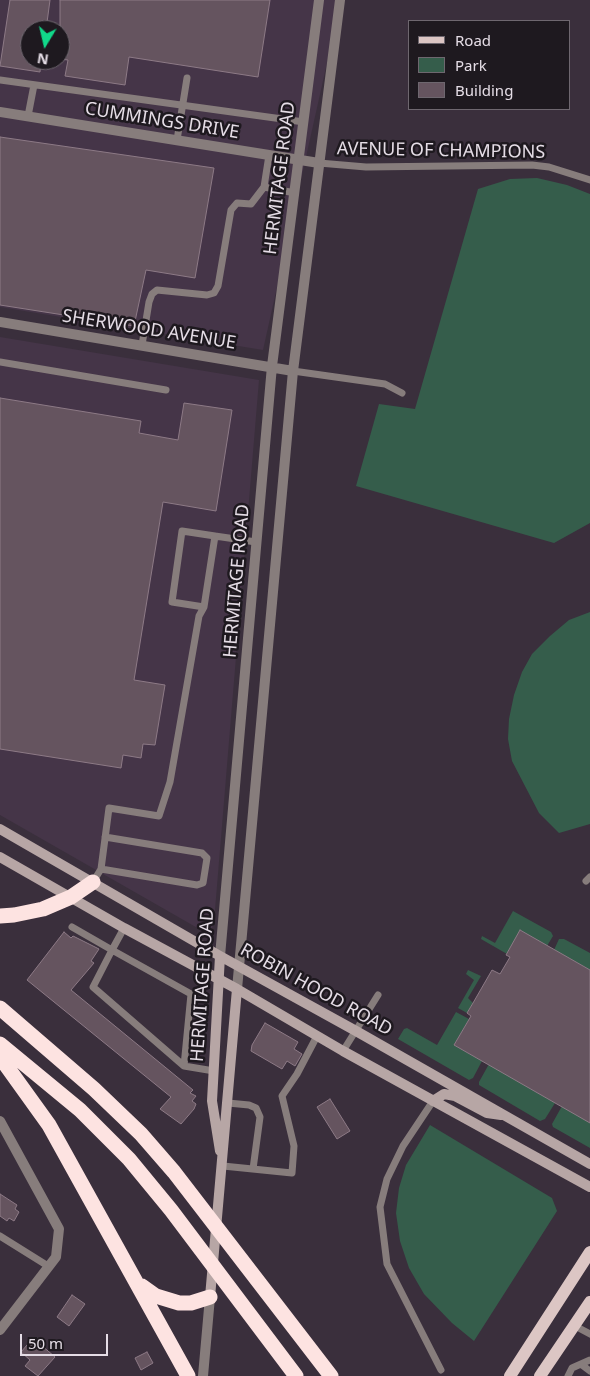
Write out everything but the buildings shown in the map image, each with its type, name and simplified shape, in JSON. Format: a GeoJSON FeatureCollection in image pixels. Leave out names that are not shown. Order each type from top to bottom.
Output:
{"type":"FeatureCollection","features":[{"type":"Feature","properties":{"kind":"highway"},"geometry":{"type":"LineString","coordinates":[[0,916],[14,916],[43,909],[71,897],[93,882]]}},
{"type":"Feature","properties":{"kind":"highway"},"geometry":{"type":"LineString","coordinates":[[0,1008],[123,1115],[174,1172],[331,1376]]}},
{"type":"Feature","properties":{"kind":"highway"},"geometry":{"type":"LineString","coordinates":[[0,1044],[80,1110],[129,1159],[171,1210],[296,1376]]}},
{"type":"Feature","properties":{"kind":"highway"},"geometry":{"type":"LineString","coordinates":[[0,1056],[49,1125],[188,1376]]}},
{"type":"Feature","properties":{"kind":"highway"},"geometry":{"type":"LineString","coordinates":[[133,1275],[146,1290],[168,1301],[191,1303],[210,1297]]}},
{"type":"Feature","properties":{"kind":"main road","name":"ROBIN HOOD ROAD"},"geometry":{"type":"LineString","coordinates":[[0,829],[220,956],[590,1164]]}},
{"type":"Feature","properties":{"kind":"main road","name":"ROBIN HOOD ROAD"},"geometry":{"type":"LineString","coordinates":[[0,857],[124,928],[237,989],[432,1101],[590,1187]]}},
{"type":"Feature","properties":{"kind":"main road","name":"HERMITAGE ROAD"},"geometry":{"type":"LineString","coordinates":[[220,956],[212,1101],[223,1166]]}},
{"type":"Feature","properties":{"kind":"main road","name":"HERMITAGE ROAD"},"geometry":{"type":"LineString","coordinates":[[210,1297],[223,1166],[237,989]]}},
{"type":"Feature","properties":{"kind":"main road"},"geometry":{"type":"LineString","coordinates":[[432,1101],[444,1094],[455,1096],[487,1113],[507,1116]]}},
{"type":"Feature","properties":{"kind":"main road"},"geometry":{"type":"LineString","coordinates":[[510,1376],[590,1252]]}},
{"type":"Feature","properties":{"kind":"main road"},"geometry":{"type":"LineString","coordinates":[[540,1376],[590,1302]]}},
{"type":"Feature","properties":{"kind":"main road"},"geometry":{"type":"LineString","coordinates":[[518,1376],[526,1364],[543,1325]]}},
{"type":"Feature","properties":{"kind":"street","name":"HERMITAGE ROAD"},"geometry":{"type":"LineString","coordinates":[[220,956],[272,366],[319,0]]}},
{"type":"Feature","properties":{"kind":"street","name":"HERMITAGE ROAD"},"geometry":{"type":"LineString","coordinates":[[237,989],[292,371],[340,0]]}},
{"type":"Feature","properties":{"kind":"street","name":"CUMMINGS DRIVE"},"geometry":{"type":"LineString","coordinates":[[0,112],[320,163]]}},
{"type":"Feature","properties":{"kind":"street","name":"SHERWOOD AVENUE"},"geometry":{"type":"LineString","coordinates":[[0,322],[272,366],[292,371]]}},
{"type":"Feature","properties":{"kind":"street"},"geometry":{"type":"LineString","coordinates":[[0,1121],[59,1229],[56,1257],[0,1330]]}},
{"type":"Feature","properties":{"kind":"street","name":"HERMITAGE ROAD"},"geometry":{"type":"LineString","coordinates":[[203,1376],[210,1297]]}},
{"type":"Feature","properties":{"kind":"lane"},"geometry":{"type":"LineString","coordinates":[[177,140],[187,78]]}},
{"type":"Feature","properties":{"kind":"lane"},"geometry":{"type":"LineString","coordinates":[[0,80],[304,122]]}},
{"type":"Feature","properties":{"kind":"lane"},"geometry":{"type":"LineString","coordinates":[[28,116],[34,85]]}},
{"type":"Feature","properties":{"kind":"lane"},"geometry":{"type":"LineString","coordinates":[[142,345],[149,302],[152,294],[157,290],[207,295],[214,293],[218,286],[231,210],[237,203],[251,204],[264,187],[270,155]]}},
{"type":"Feature","properties":{"kind":"lane","name":"AVENUE OF CHAMPIONS"},"geometry":{"type":"LineString","coordinates":[[320,163],[366,167],[532,165],[549,167],[590,180]]}},
{"type":"Feature","properties":{"kind":"lane"},"geometry":{"type":"LineString","coordinates":[[264,187],[295,193]]}},
{"type":"Feature","properties":{"kind":"lane"},"geometry":{"type":"LineString","coordinates":[[0,362],[166,390]]}},
{"type":"Feature","properties":{"kind":"lane"},"geometry":{"type":"LineString","coordinates":[[292,371],[385,384],[402,393]]}},
{"type":"Feature","properties":{"kind":"lane"},"geometry":{"type":"LineString","coordinates":[[204,607],[172,602],[182,530],[256,542]]}},
{"type":"Feature","properties":{"kind":"lane"},"geometry":{"type":"LineString","coordinates":[[93,882],[101,869],[109,808],[160,816],[170,782],[198,616],[204,607],[215,536]]}},
{"type":"Feature","properties":{"kind":"lane"},"geometry":{"type":"LineString","coordinates":[[101,869],[197,885],[203,883],[207,858],[202,853],[105,837]]}},
{"type":"Feature","properties":{"kind":"lane"},"geometry":{"type":"LineString","coordinates":[[72,927],[191,994],[184,1066]]}},
{"type":"Feature","properties":{"kind":"lane"},"geometry":{"type":"LineString","coordinates":[[124,928],[93,987],[184,1066],[214,1071]]}},
{"type":"Feature","properties":{"kind":"lane"},"geometry":{"type":"LineString","coordinates":[[343,1051],[378,994]]}},
{"type":"Feature","properties":{"kind":"lane"},"geometry":{"type":"LineString","coordinates":[[223,1166],[292,1173],[294,1146],[282,1096],[297,1074],[317,1036]]}},
{"type":"Feature","properties":{"kind":"lane"},"geometry":{"type":"LineString","coordinates":[[432,1101],[403,1146],[387,1179],[380,1207],[387,1264],[441,1370]]}},
{"type":"Feature","properties":{"kind":"lane"},"geometry":{"type":"LineString","coordinates":[[228,1103],[249,1105],[256,1108],[260,1117],[253,1169]]}},
{"type":"Feature","properties":{"kind":"lane"},"geometry":{"type":"LineString","coordinates":[[0,1236],[48,1266]]}},
{"type":"Feature","properties":{"kind":"lane"},"geometry":{"type":"LineString","coordinates":[[575,1326],[590,1334]]}},
{"type":"Feature","properties":{"kind":"lane"},"geometry":{"type":"LineString","coordinates":[[567,1376],[572,1368],[590,1360]]}},
{"type":"Feature","properties":{"kind":"lane"},"geometry":{"type":"LineString","coordinates":[[582,1365],[590,1366]]}},
{"type":"Feature","properties":{"kind":"lane"},"geometry":{"type":"LineString","coordinates":[[582,1365],[590,1371]]}},
{"type":"Feature","properties":{"kind":"shaded area"},"geometry":{"type":"Polygon","coordinates":[[[0,0],[341,0],[263,350],[0,307],[0,0]]]}},
{"type":"Feature","properties":{"kind":"shaded area"},"geometry":{"type":"Polygon","coordinates":[[[0,337],[259,380],[214,922],[211,931],[201,930],[0,815],[0,337]]]}},
{"type":"Feature","properties":{"kind":"green space"},"geometry":{"type":"Polygon","coordinates":[[[537,178],[567,185],[590,194],[590,523],[554,543],[356,486],[379,404],[415,409],[478,189],[510,179],[537,178]]]}},
{"type":"Feature","properties":{"kind":"green space"},"geometry":{"type":"Polygon","coordinates":[[[590,612],[590,824],[559,833],[539,813],[512,761],[508,739],[509,719],[514,695],[522,672],[532,654],[569,620],[590,612]]]}},
{"type":"Feature","properties":{"kind":"green space"},"geometry":{"type":"Polygon","coordinates":[[[513,911],[551,932],[553,936],[547,946],[507,954],[481,939],[482,936],[495,943],[513,911]]]}},
{"type":"Feature","properties":{"kind":"green space"},"geometry":{"type":"Polygon","coordinates":[[[559,939],[564,939],[590,953],[590,970],[554,950],[559,939]]]}},
{"type":"Feature","properties":{"kind":"green space"},"geometry":{"type":"Polygon","coordinates":[[[468,970],[481,976],[468,998],[473,1003],[467,1013],[458,1008],[474,980],[466,974],[468,970]]]}},
{"type":"Feature","properties":{"kind":"green space"},"geometry":{"type":"Polygon","coordinates":[[[456,1012],[469,1019],[454,1045],[482,1061],[473,1078],[469,1080],[398,1039],[404,1029],[407,1028],[437,1045],[456,1012]]]}},
{"type":"Feature","properties":{"kind":"green space"},"geometry":{"type":"Polygon","coordinates":[[[489,1064],[555,1103],[545,1119],[540,1121],[479,1085],[489,1064]]]}},
{"type":"Feature","properties":{"kind":"green space"},"geometry":{"type":"Polygon","coordinates":[[[562,1106],[590,1121],[590,1148],[553,1127],[552,1124],[562,1106]]]}},
{"type":"Feature","properties":{"kind":"green space"},"geometry":{"type":"Polygon","coordinates":[[[430,1125],[552,1198],[557,1211],[474,1341],[452,1323],[424,1294],[409,1268],[400,1241],[396,1213],[399,1188],[406,1165],[430,1125]]]}}]}
